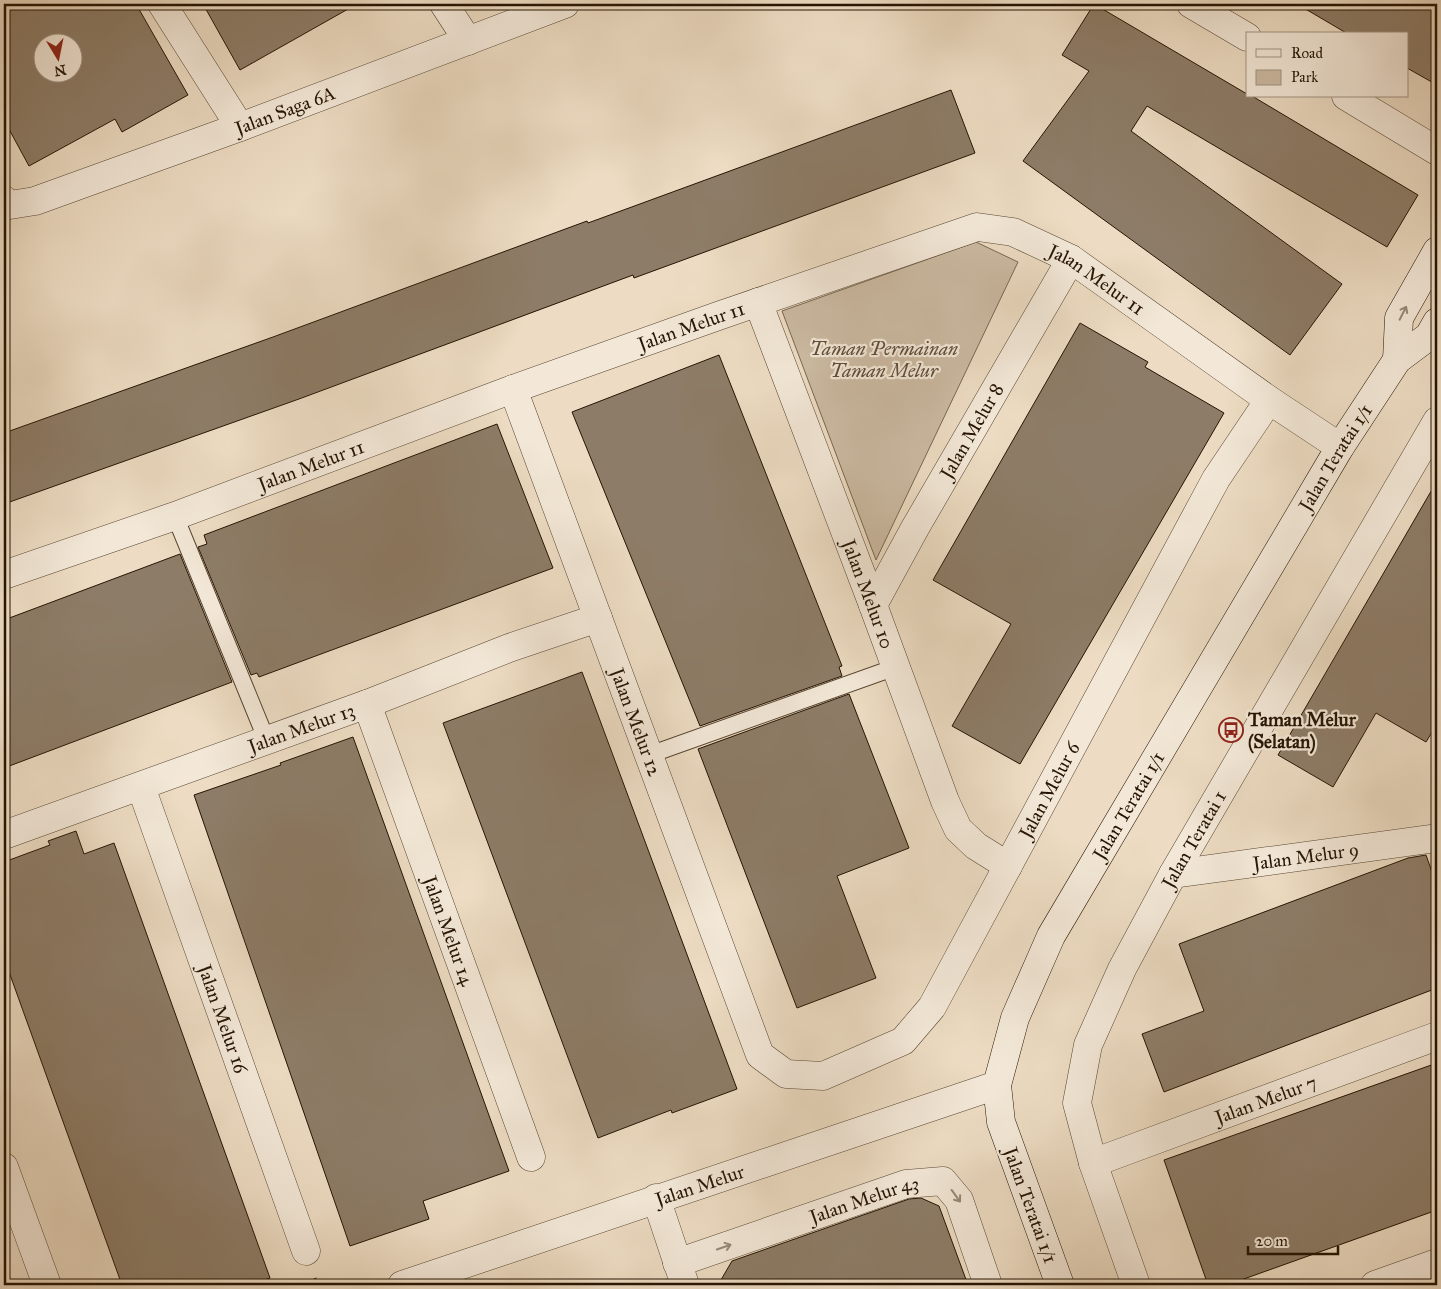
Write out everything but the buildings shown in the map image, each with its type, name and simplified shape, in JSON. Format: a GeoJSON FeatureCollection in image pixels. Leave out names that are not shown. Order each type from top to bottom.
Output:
{"type":"FeatureCollection","features":[{"type":"Feature","properties":{"kind":"street"},"geometry":{"type":"LineString","coordinates":[[162,4],[240,127]]}},
{"type":"Feature","properties":{"kind":"street"},"geometry":{"type":"LineString","coordinates":[[444,4],[468,41]]}},
{"type":"Feature","properties":{"kind":"street","name":"Jalan Saga 6A"},"geometry":{"type":"LineString","coordinates":[[4,200],[10,205],[35,201],[240,127],[565,4]]}},
{"type":"Feature","properties":{"kind":"street"},"geometry":{"type":"LineString","coordinates":[[1191,4],[1246,36]]}},
{"type":"Feature","properties":{"kind":"street"},"geometry":{"type":"LineString","coordinates":[[1349,98],[1437,151]]}},
{"type":"Feature","properties":{"kind":"street","name":"Jalan Melur 11"},"geometry":{"type":"LineString","coordinates":[[4,575],[175,516],[513,389],[977,227],[1013,232],[1071,259],[1269,400],[1340,447]]}},
{"type":"Feature","properties":{"kind":"street"},"geometry":{"type":"LineString","coordinates":[[1397,360],[1399,318],[1437,251]]}},
{"type":"Feature","properties":{"kind":"street","name":"Jalan Melur 8"},"geometry":{"type":"LineString","coordinates":[[873,605],[1071,259]]}},
{"type":"Feature","properties":{"kind":"street","name":"Jalan Melur 10"},"geometry":{"type":"LineString","coordinates":[[758,302],[945,801],[958,829],[976,846],[1008,866]]}},
{"type":"Feature","properties":{"kind":"street","name":"Jalan Teratai 1/1"},"geometry":{"type":"LineString","coordinates":[[1060,1285],[1001,1122],[997,1085],[1015,1018],[1051,936],[1340,447],[1397,360],[1429,336],[1437,322]]}},
{"type":"Feature","properties":{"kind":"street","name":"Jalan Melur 12"},"geometry":{"type":"LineString","coordinates":[[513,389],[760,1055]]}},
{"type":"Feature","properties":{"kind":"street","name":"Jalan Melur 6"},"geometry":{"type":"LineString","coordinates":[[760,1055],[786,1074],[823,1076],[904,1041],[932,1007],[1216,479],[1269,400]]}},
{"type":"Feature","properties":{"kind":"street","name":"Jalan Teratai 1"},"geometry":{"type":"LineString","coordinates":[[1136,1285],[1093,1163],[1077,1103],[1088,1045],[1122,969],[1173,874],[1437,421]]}},
{"type":"Feature","properties":{"kind":"street","name":"Jalan Melur 13"},"geometry":{"type":"LineString","coordinates":[[4,835],[367,704],[509,648],[598,618]]}},
{"type":"Feature","properties":{"kind":"street","name":"Jalan Melur 14"},"geometry":{"type":"LineString","coordinates":[[367,704],[531,1157]]}},
{"type":"Feature","properties":{"kind":"street","name":"Jalan Melur 16"},"geometry":{"type":"LineString","coordinates":[[141,787],[306,1251]]}},
{"type":"Feature","properties":{"kind":"street","name":"Jalan Melur 9"},"geometry":{"type":"LineString","coordinates":[[1173,874],[1437,838]]}},
{"type":"Feature","properties":{"kind":"street","name":"Jalan Melur 7"},"geometry":{"type":"LineString","coordinates":[[1093,1163],[1437,1036]]}},
{"type":"Feature","properties":{"kind":"street","name":"Jalan Melur"},"geometry":{"type":"LineString","coordinates":[[402,1285],[656,1198],[997,1085]]}},
{"type":"Feature","properties":{"kind":"street"},"geometry":{"type":"LineString","coordinates":[[4,1167],[47,1285]]}},
{"type":"Feature","properties":{"kind":"street","name":"Jalan Melur 43"},"geometry":{"type":"LineString","coordinates":[[656,1198],[681,1274],[906,1184],[944,1181],[960,1200],[988,1285]]}},
{"type":"Feature","properties":{"kind":"street"},"geometry":{"type":"LineString","coordinates":[[1375,1285],[1437,1263]]}},
{"type":"Feature","properties":{"kind":"lane"},"geometry":{"type":"LineString","coordinates":[[175,516],[267,741]]}},
{"type":"Feature","properties":{"kind":"lane"},"geometry":{"type":"LineString","coordinates":[[649,756],[896,667]]}},
{"type":"Feature","properties":{"kind":"green space","name":"Taman Permainan Taman Melur"},"geometry":{"type":"Polygon","coordinates":[[[976,242],[1018,262],[876,560],[782,311],[976,242]]]}},
{"type":"Feature","properties":{"kind":"place","name":"Taman Melur (Selatan)"},"geometry":{"type":"Point","coordinates":[1231,730]}}]}
